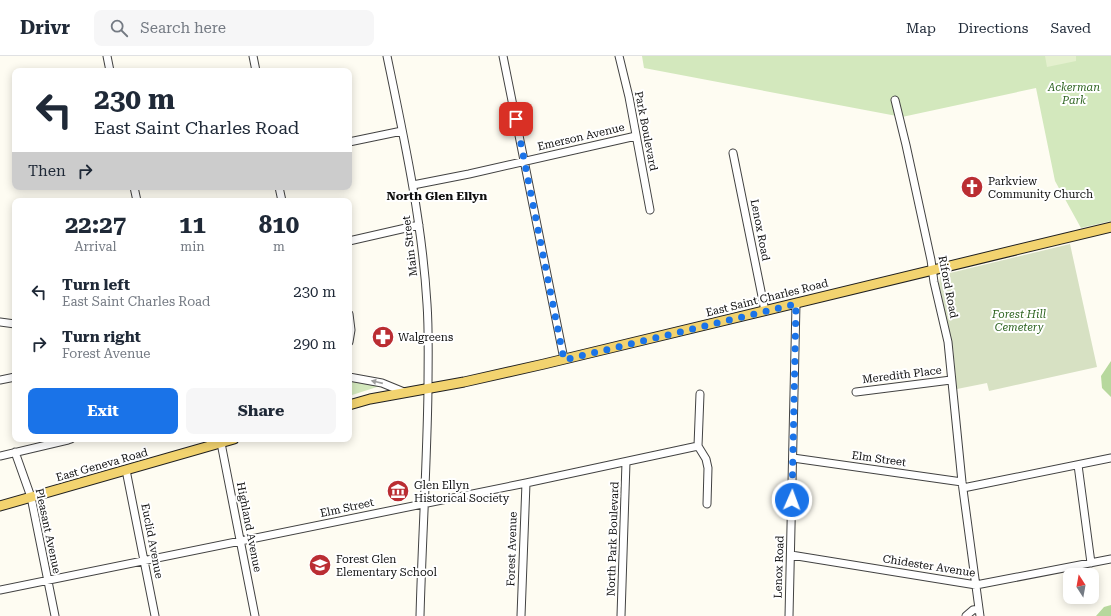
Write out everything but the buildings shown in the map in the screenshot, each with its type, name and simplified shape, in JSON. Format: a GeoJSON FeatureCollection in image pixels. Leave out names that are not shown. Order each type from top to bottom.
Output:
{"type":"FeatureCollection","features":[{"type":"Feature","properties":{"kind":"main road","name":"East Saint Charles Road"},"geometry":{"type":"LineString","coordinates":[[428,389],[564,360],[1111,228]]}},
{"type":"Feature","properties":{"kind":"main road"},"geometry":{"type":"LineString","coordinates":[[352,404],[404,392],[428,389]]}},
{"type":"Feature","properties":{"kind":"main road","name":"East Geneva Road"},"geometry":{"type":"LineString","coordinates":[[0,506],[224,442]]}},
{"type":"Feature","properties":{"kind":"street"},"geometry":{"type":"LineString","coordinates":[[107,56],[109,68]]}},
{"type":"Feature","properties":{"kind":"street"},"geometry":{"type":"LineString","coordinates":[[253,56],[255,68]]}},
{"type":"Feature","properties":{"kind":"street","name":"Main Street"},"geometry":{"type":"LineString","coordinates":[[387,56],[413,185],[419,225],[427,306],[429,342],[427,438],[420,616]]}},
{"type":"Feature","properties":{"kind":"street"},"geometry":{"type":"LineString","coordinates":[[503,56],[564,360]]}},
{"type":"Feature","properties":{"kind":"street","name":"Park Boulevard"},"geometry":{"type":"LineString","coordinates":[[619,56],[629,97],[650,210]]}},
{"type":"Feature","properties":{"kind":"street","name":"Riford Road"},"geometry":{"type":"LineString","coordinates":[[895,100],[909,158],[931,260],[934,282],[948,342],[963,485],[976,585]]}},
{"type":"Feature","properties":{"kind":"street"},"geometry":{"type":"LineString","coordinates":[[352,141],[402,131]]}},
{"type":"Feature","properties":{"kind":"street","name":"Emerson Avenue"},"geometry":{"type":"LineString","coordinates":[[413,185],[470,174],[636,136]]}},
{"type":"Feature","properties":{"kind":"street","name":"Lenox Road"},"geometry":{"type":"LineString","coordinates":[[733,153],[765,311]]}},
{"type":"Feature","properties":{"kind":"street"},"geometry":{"type":"LineString","coordinates":[[352,240],[419,225]]}},
{"type":"Feature","properties":{"kind":"street","name":"Lenox Road"},"geometry":{"type":"LineString","coordinates":[[789,616],[796,304]]}},
{"type":"Feature","properties":{"kind":"street"},"geometry":{"type":"LineString","coordinates":[[0,322],[12,324]]}},
{"type":"Feature","properties":{"kind":"street"},"geometry":{"type":"LineString","coordinates":[[0,380],[12,378]]}},
{"type":"Feature","properties":{"kind":"street"},"geometry":{"type":"LineString","coordinates":[[352,378],[382,383],[404,392]]}},
{"type":"Feature","properties":{"kind":"street","name":"Meredith Place"},"geometry":{"type":"LineString","coordinates":[[856,392],[951,380]]}},
{"type":"Feature","properties":{"kind":"street"},"geometry":{"type":"LineString","coordinates":[[700,394],[698,446],[706,459],[708,468],[707,504]]}},
{"type":"Feature","properties":{"kind":"street"},"geometry":{"type":"LineString","coordinates":[[0,456],[59,442]]}},
{"type":"Feature","properties":{"kind":"street","name":"Highland Avenue"},"geometry":{"type":"LineString","coordinates":[[221,443],[255,616]]}},
{"type":"Feature","properties":{"kind":"street","name":"Elm Street"},"geometry":{"type":"LineString","coordinates":[[0,590],[526,483],[698,446]]}},
{"type":"Feature","properties":{"kind":"street","name":"Pleasant Avenue"},"geometry":{"type":"LineString","coordinates":[[15,452],[31,497],[55,616]]}},
{"type":"Feature","properties":{"kind":"street","name":"Elm Street"},"geometry":{"type":"LineString","coordinates":[[793,458],[963,485],[1111,458]]}},
{"type":"Feature","properties":{"kind":"street","name":"North Park Boulevard"},"geometry":{"type":"LineString","coordinates":[[621,616],[626,462]]}},
{"type":"Feature","properties":{"kind":"street"},"geometry":{"type":"LineString","coordinates":[[1078,465],[1091,563]]}},
{"type":"Feature","properties":{"kind":"street","name":"Euclid Avenue"},"geometry":{"type":"LineString","coordinates":[[126,470],[155,616]]}},
{"type":"Feature","properties":{"kind":"street","name":"Forest Avenue"},"geometry":{"type":"LineString","coordinates":[[521,616],[526,483]]}},
{"type":"Feature","properties":{"kind":"street","name":"Chidester Avenue"},"geometry":{"type":"LineString","coordinates":[[791,555],[976,585],[1111,560]]}},
{"type":"Feature","properties":{"kind":"street"},"geometry":{"type":"LineString","coordinates":[[976,585],[979,613]]}},
{"type":"Feature","properties":{"kind":"street"},"geometry":{"type":"LineString","coordinates":[[966,616],[973,610],[979,613]]}},
{"type":"Feature","properties":{"kind":"green space","name":"Ackerman Park"},"geometry":{"type":"Polygon","coordinates":[[[642,56],[1111,56],[1111,221],[1081,228],[1055,181],[1036,88],[902,117],[644,68],[642,56]]]}},
{"type":"Feature","properties":{"kind":"green space"},"geometry":{"type":"Polygon","coordinates":[[[1045,56],[1076,56],[1076,61],[1047,67],[1045,56]]]}},
{"type":"Feature","properties":{"kind":"green space","name":"Forest Hill Cemetery"},"geometry":{"type":"Polygon","coordinates":[[[1070,244],[1097,367],[989,391],[987,383],[957,389],[953,348],[939,285],[940,277],[946,274],[1070,244]]]}},
{"type":"Feature","properties":{"kind":"green space"},"geometry":{"type":"Polygon","coordinates":[[[1111,361],[1111,397],[1102,388],[1101,376],[1111,361]]]}},
{"type":"Feature","properties":{"kind":"green space"},"geometry":{"type":"Polygon","coordinates":[[[352,381],[380,386],[352,395],[352,381]]]}},
{"type":"Feature","properties":{"kind":"green space"},"geometry":{"type":"Polygon","coordinates":[[[1111,605],[1111,616],[1096,616],[1104,607],[1111,605]]]}},
{"type":"Feature","properties":{"kind":"place","name":"Parkview Community Church"},"geometry":{"type":"Point","coordinates":[972,187]}},
{"type":"Feature","properties":{"kind":"place","name":"Walgreens"},"geometry":{"type":"Point","coordinates":[383,337]}},
{"type":"Feature","properties":{"kind":"place","name":"Glen Ellyn Historical Society"},"geometry":{"type":"Point","coordinates":[398,491]}},
{"type":"Feature","properties":{"kind":"place","name":"Forest Glen Elementary School"},"geometry":{"type":"Point","coordinates":[320,565]}},
{"type":"Feature","properties":{"kind":"district","name":"North Glen Ellyn"},"geometry":{"type":"Point","coordinates":[437,196]}},
{"type":"Feature","properties":{"kind":"route"},"geometry":{"type":"LineString","coordinates":[[516,119],[564,360],[796,304],[796,368],[792,500]]}}]}
